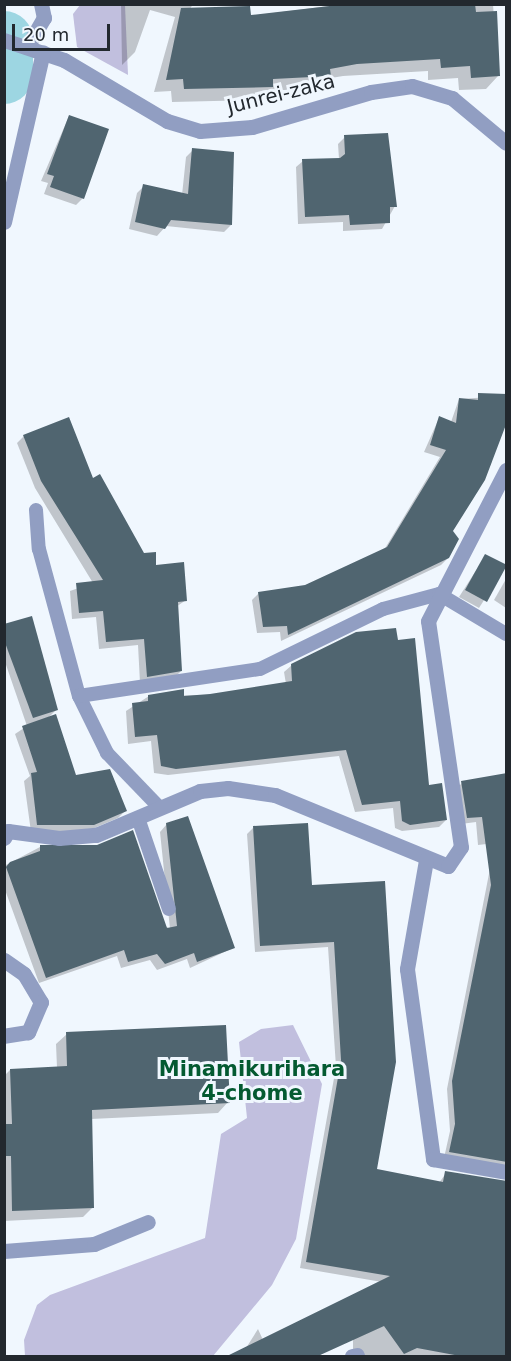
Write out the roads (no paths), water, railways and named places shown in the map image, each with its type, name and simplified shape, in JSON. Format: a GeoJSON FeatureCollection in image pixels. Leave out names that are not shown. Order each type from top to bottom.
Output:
{"type":"FeatureCollection","features":[{"type":"Feature","properties":{"kind":"street"},"geometry":{"type":"LineString","coordinates":[[23,46],[42,11],[55,4]]}},
{"type":"Feature","properties":{"kind":"street","name":"Junrei-zaka"},"geometry":{"type":"LineString","coordinates":[[4,40],[64,60],[167,121],[200,131],[252,127],[371,92],[412,86],[452,98],[507,143]]}},
{"type":"Feature","properties":{"kind":"street"},"geometry":{"type":"LineString","coordinates":[[4,222],[43,52]]}},
{"type":"Feature","properties":{"kind":"street"},"geometry":{"type":"LineString","coordinates":[[4,838],[8,831],[59,838],[96,835],[201,791],[228,788],[275,795],[426,860],[448,866],[461,847],[428,621],[439,594],[507,470]]}},
{"type":"Feature","properties":{"kind":"street"},"geometry":{"type":"LineString","coordinates":[[426,860],[408,969],[433,1159],[507,1172]]}},
{"type":"Feature","properties":{"kind":"street"},"geometry":{"type":"LineString","coordinates":[[4,960],[24,974],[41,1002],[28,1032],[4,1036]]}},
{"type":"Feature","properties":{"kind":"street"},"geometry":{"type":"LineString","coordinates":[[4,1251],[94,1244],[148,1222]]}},
{"type":"Feature","properties":{"kind":"lane"},"geometry":{"type":"LineString","coordinates":[[36,510],[39,549],[79,696],[107,753],[160,808]]}},
{"type":"Feature","properties":{"kind":"lane"},"geometry":{"type":"LineString","coordinates":[[79,696],[260,669],[383,609],[439,594],[507,634]]}},
{"type":"Feature","properties":{"kind":"lane"},"geometry":{"type":"LineString","coordinates":[[138,818],[169,909]]}},
{"type":"Feature","properties":{"kind":"waterway"},"geometry":{"type":"LineString","coordinates":[[4,40],[4,75]]}},
{"type":"Feature","properties":{"kind":"district","name":"Minamikurihara 4-chome"},"geometry":{"type":"Point","coordinates":[252,1081]}}]}
